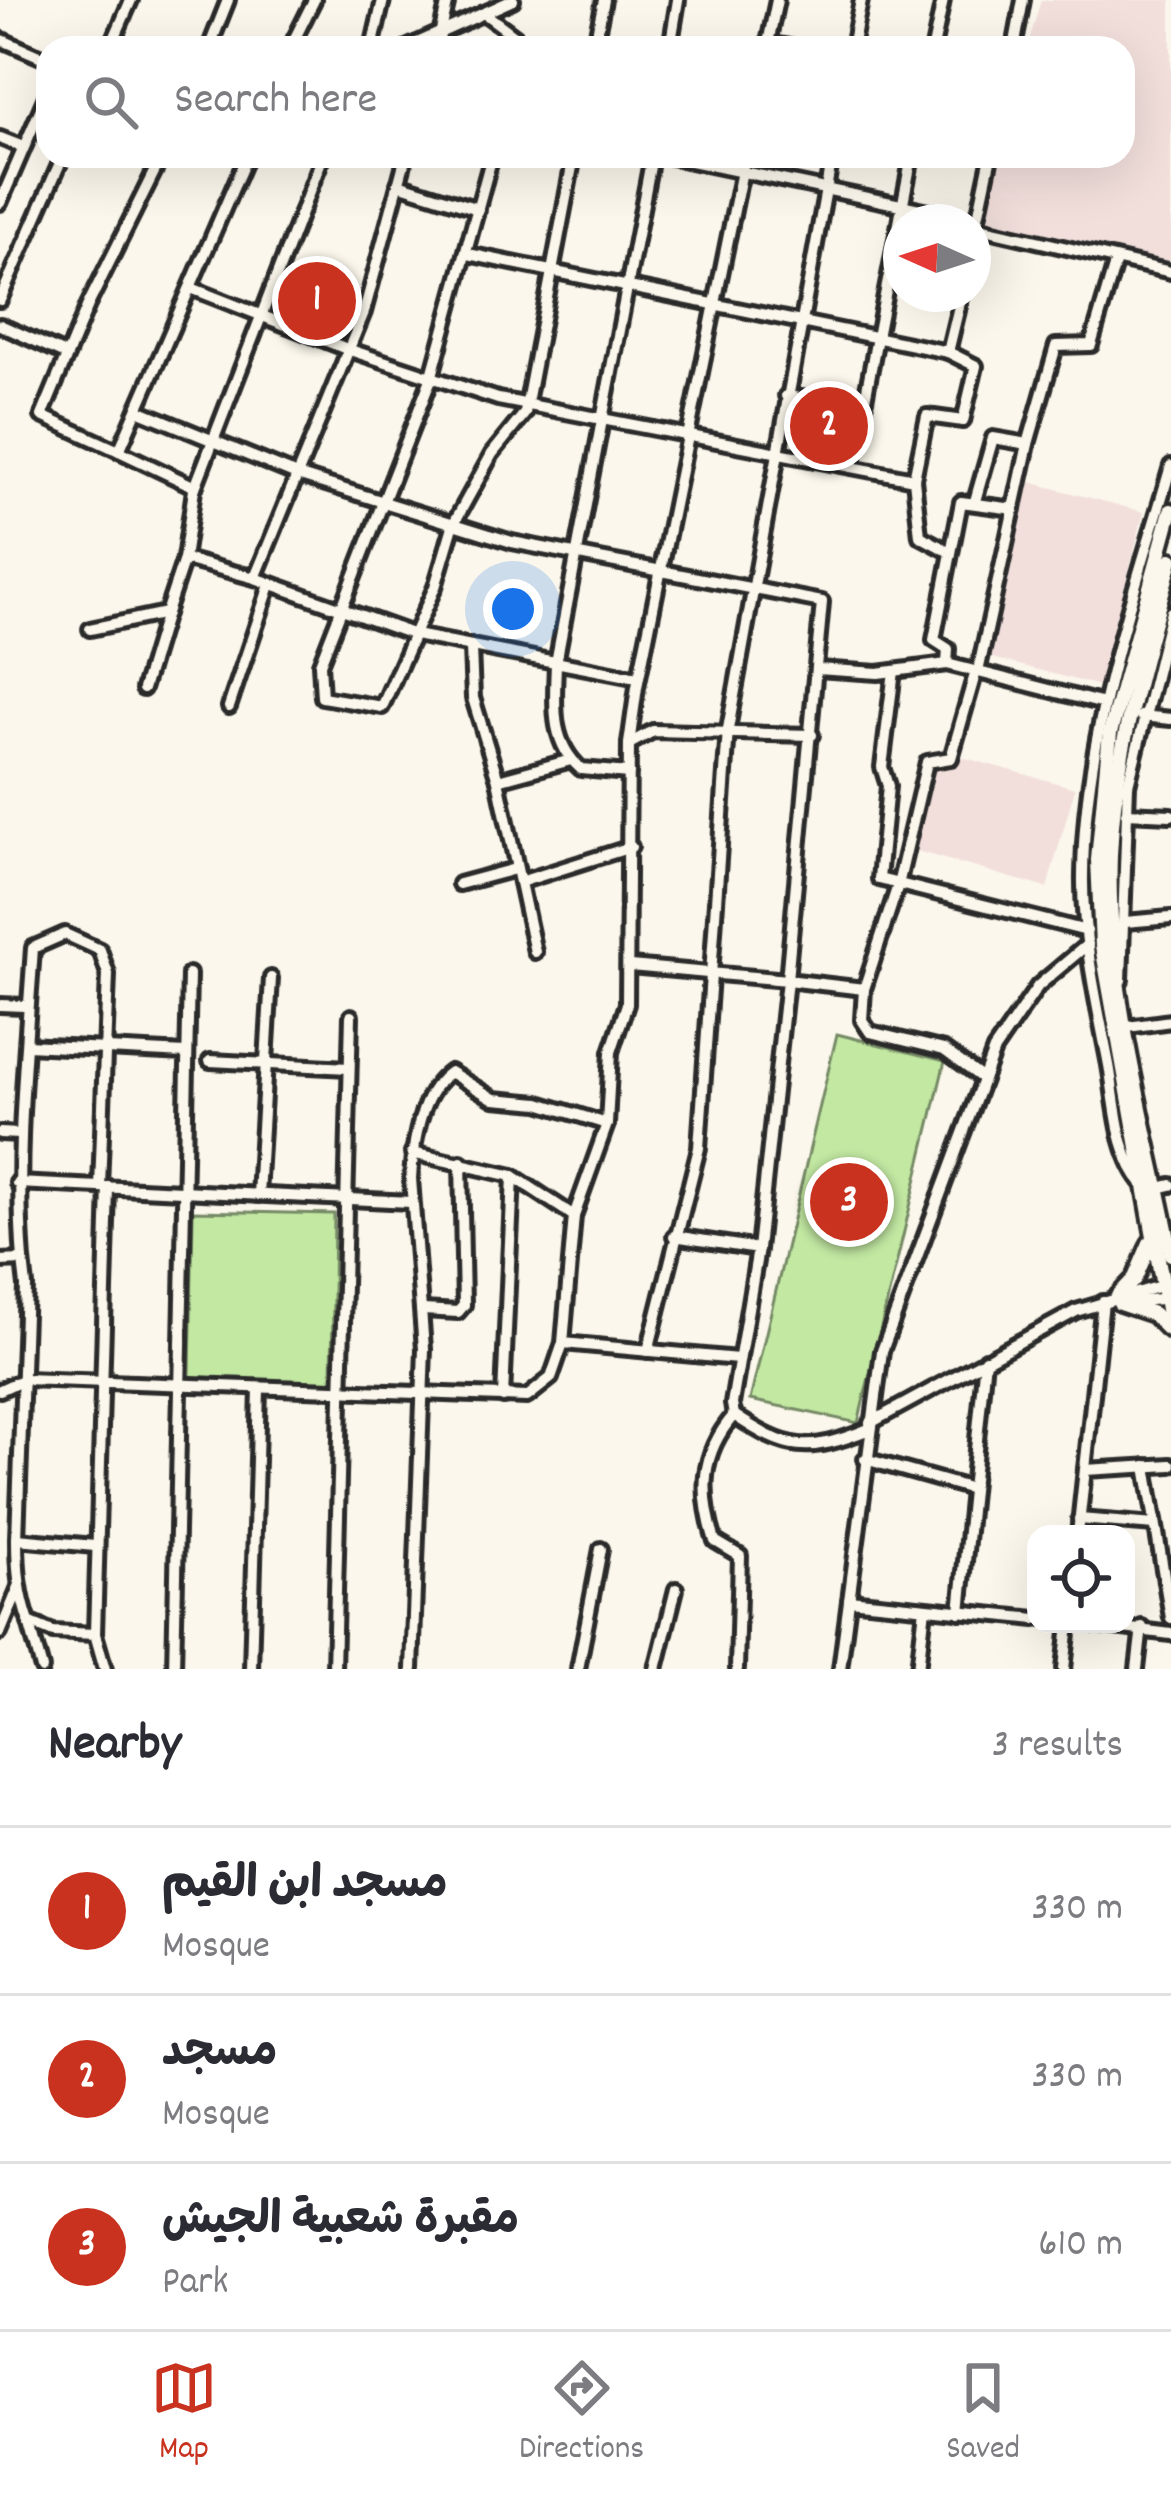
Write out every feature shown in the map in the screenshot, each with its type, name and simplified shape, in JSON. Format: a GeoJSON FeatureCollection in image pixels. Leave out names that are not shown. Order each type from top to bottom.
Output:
{"type":"FeatureCollection","features":[{"type":"Feature","properties":{"kind":"main road"},"geometry":{"type":"LineString","coordinates":[[1171,511],[1113,722],[1098,841],[1102,946],[1158,1186],[1142,1265],[1112,1300],[1153,1314],[1171,1333]]}},
{"type":"Feature","properties":{"kind":"main road"},"geometry":{"type":"LineString","coordinates":[[1171,560],[1116,778],[1109,870],[1120,980],[1171,1254]]}},
{"type":"Feature","properties":{"kind":"main road"},"geometry":{"type":"LineString","coordinates":[[1151,1232],[1167,1291],[1171,1333]]}},
{"type":"Feature","properties":{"kind":"street"},"geometry":{"type":"LineString","coordinates":[[115,36],[131,0]]}},
{"type":"Feature","properties":{"kind":"street"},"geometry":{"type":"LineString","coordinates":[[214,36],[228,0]]}},
{"type":"Feature","properties":{"kind":"street"},"geometry":{"type":"LineString","coordinates":[[296,36],[314,0]]}},
{"type":"Feature","properties":{"kind":"street"},"geometry":{"type":"LineString","coordinates":[[376,36],[383,0]]}},
{"type":"Feature","properties":{"kind":"street"},"geometry":{"type":"LineString","coordinates":[[440,36],[448,0]]}},
{"type":"Feature","properties":{"kind":"street"},"geometry":{"type":"LineString","coordinates":[[432,36],[513,0]]}},
{"type":"Feature","properties":{"kind":"street"},"geometry":{"type":"LineString","coordinates":[[596,36],[604,0]]}},
{"type":"Feature","properties":{"kind":"street"},"geometry":{"type":"LineString","coordinates":[[672,36],[678,0]]}},
{"type":"Feature","properties":{"kind":"street"},"geometry":{"type":"LineString","coordinates":[[769,36],[777,0]]}},
{"type":"Feature","properties":{"kind":"street"},"geometry":{"type":"LineString","coordinates":[[854,36],[861,0]]}},
{"type":"Feature","properties":{"kind":"street"},"geometry":{"type":"LineString","coordinates":[[936,36],[943,0]]}},
{"type":"Feature","properties":{"kind":"street"},"geometry":{"type":"LineString","coordinates":[[1017,36],[1023,0]]}},
{"type":"Feature","properties":{"kind":"street"},"geometry":{"type":"LineString","coordinates":[[484,13],[515,36]]}},
{"type":"Feature","properties":{"kind":"street"},"geometry":{"type":"LineString","coordinates":[[0,39],[36,55]]}},
{"type":"Feature","properties":{"kind":"street"},"geometry":{"type":"LineString","coordinates":[[0,203],[36,118]]}},
{"type":"Feature","properties":{"kind":"street"},"geometry":{"type":"LineString","coordinates":[[0,138],[23,147]]}},
{"type":"Feature","properties":{"kind":"street"},"geometry":{"type":"LineString","coordinates":[[0,300],[58,168]]}},
{"type":"Feature","properties":{"kind":"street"},"geometry":{"type":"LineString","coordinates":[[157,168],[67,355],[43,418],[195,487]]}},
{"type":"Feature","properties":{"kind":"street"},"geometry":{"type":"LineString","coordinates":[[119,452],[242,168]]}},
{"type":"Feature","properties":{"kind":"street"},"geometry":{"type":"LineString","coordinates":[[143,689],[184,560],[195,487],[318,168]]}},
{"type":"Feature","properties":{"kind":"street"},"geometry":{"type":"LineString","coordinates":[[255,578],[364,312],[403,168]]}},
{"type":"Feature","properties":{"kind":"street"},"geometry":{"type":"LineString","coordinates":[[489,168],[431,379],[320,664],[322,697],[382,708],[415,635],[454,523],[488,460],[527,405],[572,168]]}},
{"type":"Feature","properties":{"kind":"street"},"geometry":{"type":"LineString","coordinates":[[629,773],[581,769],[571,760],[556,728],[556,663],[650,168]]}},
{"type":"Feature","properties":{"kind":"street"},"geometry":{"type":"LineString","coordinates":[[724,168],[894,204]]}},
{"type":"Feature","properties":{"kind":"street"},"geometry":{"type":"LineString","coordinates":[[0,1390],[23,1379],[503,1397],[540,1390],[551,1378],[563,1343],[574,1216],[607,1124],[611,1052],[627,1004],[629,744],[638,678],[743,168]]}},
{"type":"Feature","properties":{"kind":"street"},"geometry":{"type":"LineString","coordinates":[[648,1351],[699,1148],[728,729],[830,168]]}},
{"type":"Feature","properties":{"kind":"street"},"geometry":{"type":"LineString","coordinates":[[903,204],[910,168]]}},
{"type":"Feature","properties":{"kind":"street"},"geometry":{"type":"LineString","coordinates":[[981,204],[989,168]]}},
{"type":"Feature","properties":{"kind":"street"},"geometry":{"type":"LineString","coordinates":[[398,184],[478,209]]}},
{"type":"Feature","properties":{"kind":"street"},"geometry":{"type":"LineString","coordinates":[[991,228],[1171,272]]}},
{"type":"Feature","properties":{"kind":"street"},"geometry":{"type":"LineString","coordinates":[[468,254],[715,308],[879,336],[948,352],[976,366],[963,421],[926,417],[914,479],[922,539],[950,552]]}},
{"type":"Feature","properties":{"kind":"street"},"geometry":{"type":"LineString","coordinates":[[982,1078],[944,1051],[870,1032],[862,1020],[864,988],[898,885],[927,762],[951,758],[977,672],[1028,444],[1056,346],[1091,345],[1116,260]]}},
{"type":"Feature","properties":{"kind":"street"},"geometry":{"type":"LineString","coordinates":[[191,288],[431,379],[527,405],[603,422],[689,431],[776,455],[914,479]]}},
{"type":"Feature","properties":{"kind":"street"},"geometry":{"type":"LineString","coordinates":[[852,467],[883,312]]}},
{"type":"Feature","properties":{"kind":"street"},"geometry":{"type":"LineString","coordinates":[[948,352],[958,312]]}},
{"type":"Feature","properties":{"kind":"street"},"geometry":{"type":"LineString","coordinates":[[0,325],[67,355]]}},
{"type":"Feature","properties":{"kind":"street"},"geometry":{"type":"LineString","coordinates":[[786,396],[865,407]]}},
{"type":"Feature","properties":{"kind":"street"},"geometry":{"type":"LineString","coordinates":[[137,410],[297,475],[454,523],[574,556],[822,602],[758,1250],[738,1359],[734,1414],[718,1433],[703,1472],[715,1541],[740,1556],[737,1669]]}},
{"type":"Feature","properties":{"kind":"street"},"geometry":{"type":"LineString","coordinates":[[975,501],[993,438],[1028,444]]}},
{"type":"Feature","properties":{"kind":"street"},"geometry":{"type":"LineString","coordinates":[[1158,1186],[1125,1149],[1088,938],[1085,814],[1103,704],[1171,466]]}},
{"type":"Feature","properties":{"kind":"street"},"geometry":{"type":"LineString","coordinates":[[947,664],[948,649],[934,640],[962,502],[1014,508]]}},
{"type":"Feature","properties":{"kind":"street"},"geometry":{"type":"LineString","coordinates":[[184,560],[255,578],[415,635],[638,678]]}},
{"type":"Feature","properties":{"kind":"street"},"geometry":{"type":"LineString","coordinates":[[229,707],[270,585]]}},
{"type":"Feature","properties":{"kind":"street"},"geometry":{"type":"LineString","coordinates":[[1120,980],[1126,813],[1141,716],[1171,612]]}},
{"type":"Feature","properties":{"kind":"street"},"geometry":{"type":"LineString","coordinates":[[90,629],[166,613]]}},
{"type":"Feature","properties":{"kind":"street"},"geometry":{"type":"LineString","coordinates":[[471,648],[475,707],[498,781],[535,952]]}},
{"type":"Feature","properties":{"kind":"street"},"geometry":{"type":"LineString","coordinates":[[817,669],[894,670],[947,664],[1103,704]]}},
{"type":"Feature","properties":{"kind":"street"},"geometry":{"type":"LineString","coordinates":[[894,670],[877,875],[1088,938]]}},
{"type":"Feature","properties":{"kind":"street"},"geometry":{"type":"LineString","coordinates":[[1141,716],[1171,718]]}},
{"type":"Feature","properties":{"kind":"street"},"geometry":{"type":"LineString","coordinates":[[629,744],[653,731],[728,729],[812,735]]}},
{"type":"Feature","properties":{"kind":"street"},"geometry":{"type":"LineString","coordinates":[[498,781],[571,760]]}},
{"type":"Feature","properties":{"kind":"street"},"geometry":{"type":"LineString","coordinates":[[1126,813],[1171,814]]}},
{"type":"Feature","properties":{"kind":"street"},"geometry":{"type":"LineString","coordinates":[[520,882],[631,847]]}},
{"type":"Feature","properties":{"kind":"street"},"geometry":{"type":"LineString","coordinates":[[459,884],[515,869]]}},
{"type":"Feature","properties":{"kind":"street"},"geometry":{"type":"LineString","coordinates":[[1125,922],[1171,918]]}},
{"type":"Feature","properties":{"kind":"street"},"geometry":{"type":"LineString","coordinates":[[42,1669],[19,1587],[23,1379],[17,1183],[27,1046],[24,1006],[33,948],[69,934],[105,956],[108,974],[95,1546],[95,1634],[104,1668]]}},
{"type":"Feature","properties":{"kind":"street"},"geometry":{"type":"LineString","coordinates":[[840,1669],[882,1351],[982,1078],[1014,1015],[1088,938]]}},
{"type":"Feature","properties":{"kind":"street"},"geometry":{"type":"LineString","coordinates":[[630,966],[864,988]]}},
{"type":"Feature","properties":{"kind":"street"},"geometry":{"type":"LineString","coordinates":[[174,1669],[189,974]]}},
{"type":"Feature","properties":{"kind":"street"},"geometry":{"type":"LineString","coordinates":[[258,1195],[271,977]]}},
{"type":"Feature","properties":{"kind":"street"},"geometry":{"type":"LineString","coordinates":[[0,1005],[24,1006]]}},
{"type":"Feature","properties":{"kind":"street"},"geometry":{"type":"LineString","coordinates":[[334,1669],[351,1016]]}},
{"type":"Feature","properties":{"kind":"street"},"geometry":{"type":"LineString","coordinates":[[1128,1027],[1171,1021]]}},
{"type":"Feature","properties":{"kind":"street"},"geometry":{"type":"LineString","coordinates":[[27,1046],[185,1053]]}},
{"type":"Feature","properties":{"kind":"street"},"geometry":{"type":"LineString","coordinates":[[210,1061],[349,1068]]}},
{"type":"Feature","properties":{"kind":"street"},"geometry":{"type":"LineString","coordinates":[[412,1669],[424,1310],[421,1249],[411,1202],[412,1153],[430,1093],[450,1072],[494,1099],[539,1103],[607,1124]]}},
{"type":"Feature","properties":{"kind":"street"},"geometry":{"type":"LineString","coordinates":[[0,1133],[19,1135]]}},
{"type":"Feature","properties":{"kind":"street"},"geometry":{"type":"LineString","coordinates":[[412,1153],[513,1176],[574,1216]]}},
{"type":"Feature","properties":{"kind":"street"},"geometry":{"type":"LineString","coordinates":[[424,1310],[458,1312],[464,1305],[461,1162]]}},
{"type":"Feature","properties":{"kind":"street"},"geometry":{"type":"LineString","coordinates":[[503,1397],[513,1176]]}},
{"type":"Feature","properties":{"kind":"street"},"geometry":{"type":"LineString","coordinates":[[17,1183],[411,1202]]}},
{"type":"Feature","properties":{"kind":"street"},"geometry":{"type":"LineString","coordinates":[[674,1236],[758,1250]]}},
{"type":"Feature","properties":{"kind":"street"},"geometry":{"type":"LineString","coordinates":[[0,1261],[22,1261]]}},
{"type":"Feature","properties":{"kind":"street"},"geometry":{"type":"LineString","coordinates":[[734,1414],[771,1440],[792,1447],[816,1447],[869,1426],[985,1359],[1112,1300],[1167,1291]]}},
{"type":"Feature","properties":{"kind":"street"},"geometry":{"type":"LineString","coordinates":[[1079,1525],[1112,1300]]}},
{"type":"Feature","properties":{"kind":"street"},"geometry":{"type":"LineString","coordinates":[[563,1343],[738,1359]]}},
{"type":"Feature","properties":{"kind":"street"},"geometry":{"type":"LineString","coordinates":[[960,1612],[985,1359]]}},
{"type":"Feature","properties":{"kind":"street"},"geometry":{"type":"LineString","coordinates":[[250,1669],[259,1389]]}},
{"type":"Feature","properties":{"kind":"street"},"geometry":{"type":"LineString","coordinates":[[866,1459],[972,1490]]}},
{"type":"Feature","properties":{"kind":"street"},"geometry":{"type":"LineString","coordinates":[[1084,1470],[1171,1465]]}},
{"type":"Feature","properties":{"kind":"street"},"geometry":{"type":"LineString","coordinates":[[1146,1466],[1171,1618]]}},
{"type":"Feature","properties":{"kind":"street"},"geometry":{"type":"LineString","coordinates":[[0,1501],[19,1501]]}},
{"type":"Feature","properties":{"kind":"street"},"geometry":{"type":"LineString","coordinates":[[1079,1519],[1155,1525]]}},
{"type":"Feature","properties":{"kind":"street"},"geometry":{"type":"LineString","coordinates":[[17,1539],[95,1546]]}},
{"type":"Feature","properties":{"kind":"street"},"geometry":{"type":"LineString","coordinates":[[578,1669],[601,1549]]}},
{"type":"Feature","properties":{"kind":"street"},"geometry":{"type":"LineString","coordinates":[[0,1633],[19,1587]]}},
{"type":"Feature","properties":{"kind":"street"},"geometry":{"type":"LineString","coordinates":[[656,1669],[676,1589]]}},
{"type":"Feature","properties":{"kind":"street"},"geometry":{"type":"LineString","coordinates":[[849,1600],[1027,1618]]}},
{"type":"Feature","properties":{"kind":"street"},"geometry":{"type":"LineString","coordinates":[[918,1669],[925,1608]]}},
{"type":"Feature","properties":{"kind":"street"},"geometry":{"type":"LineString","coordinates":[[29,1622],[53,1632],[95,1634]]}},
{"type":"Feature","properties":{"kind":"street"},"geometry":{"type":"LineString","coordinates":[[1135,1627],[1171,1634]]}},
{"type":"Feature","properties":{"kind":"street"},"geometry":{"type":"LineString","coordinates":[[1137,1669],[1142,1627]]}},
{"type":"Feature","properties":{"kind":"street"},"geometry":{"type":"LineString","coordinates":[[1064,1669],[1068,1633]]}},
{"type":"Feature","properties":{"kind":"shaded area"},"geometry":{"type":"Polygon","coordinates":[[[1041,0],[1171,0],[1171,267],[991,227],[991,204],[983,204],[993,168],[1135,168],[1135,36],[1030,36],[1041,0]]]}},
{"type":"Feature","properties":{"kind":"shaded area"},"geometry":{"type":"Polygon","coordinates":[[[1030,482],[1144,512],[1099,686],[985,656],[1030,482]]]}},
{"type":"Feature","properties":{"kind":"shaded area"},"geometry":{"type":"Polygon","coordinates":[[[962,757],[1075,788],[1047,888],[913,850],[934,767],[952,766],[962,757]]]}},
{"type":"Feature","properties":{"kind":"green space"},"geometry":{"type":"Polygon","coordinates":[[[837,1034],[945,1061],[858,1423],[750,1400],[837,1034]]]}},
{"type":"Feature","properties":{"kind":"green space"},"geometry":{"type":"Polygon","coordinates":[[[193,1211],[334,1214],[332,1384],[190,1378],[193,1211]]]}},
{"type":"Feature","properties":{"kind":"place","name":"مسجد ابن القيم"},"geometry":{"type":"Point","coordinates":[317,301]}},
{"type":"Feature","properties":{"kind":"place","name":"مسجد"},"geometry":{"type":"Point","coordinates":[829,426]}},
{"type":"Feature","properties":{"kind":"place","name":"مقبرة شعبية الجيش"},"geometry":{"type":"Point","coordinates":[849,1202]}}]}
